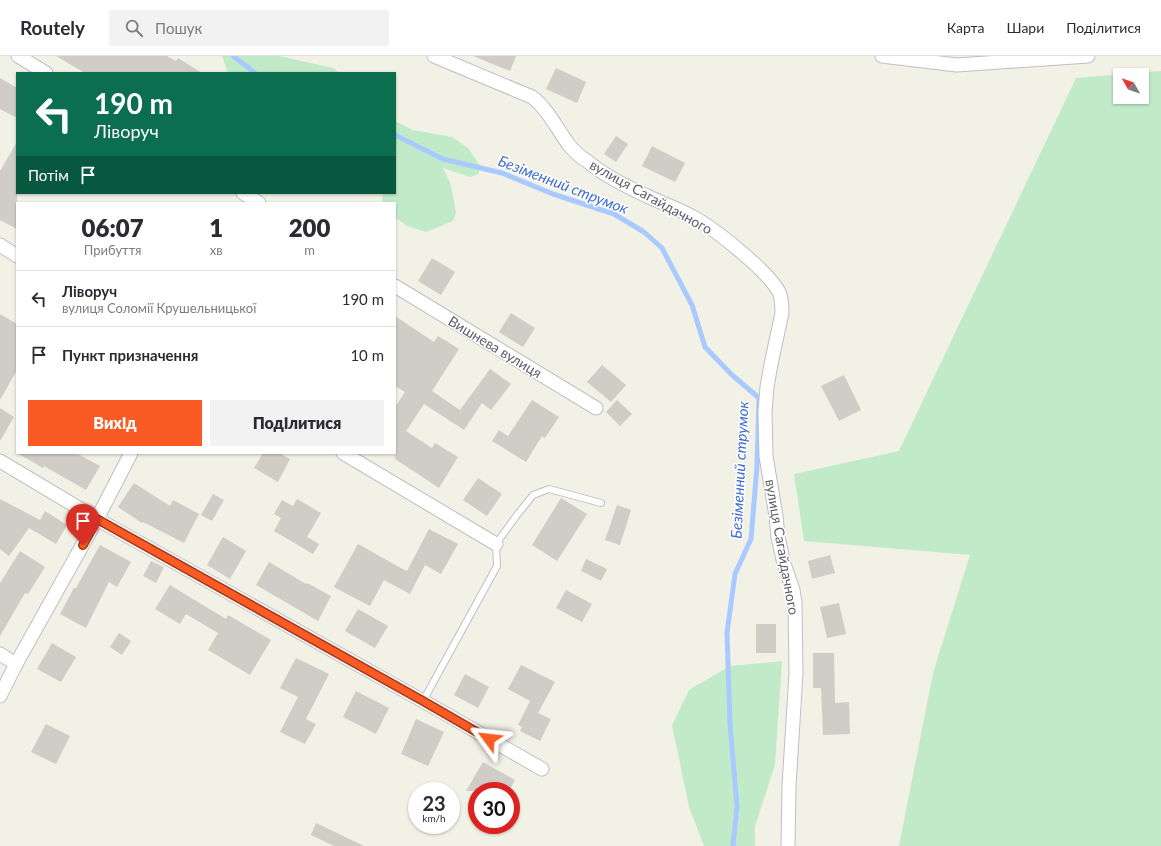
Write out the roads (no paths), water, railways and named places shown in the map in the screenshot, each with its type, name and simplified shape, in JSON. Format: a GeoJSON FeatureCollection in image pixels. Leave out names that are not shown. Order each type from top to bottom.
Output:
{"type":"FeatureCollection","features":[{"type":"Feature","properties":{"kind":"street"},"geometry":{"type":"LineString","coordinates":[[18,56],[44,72]]}},
{"type":"Feature","properties":{"kind":"street","name":"вулиця Сагайдачного"},"geometry":{"type":"LineString","coordinates":[[434,56],[532,97],[540,104],[569,145],[587,161],[624,184],[684,213],[713,230],[755,265],[772,282],[779,293],[782,313],[770,364],[765,419],[766,456],[774,501],[778,537],[795,602],[796,673],[789,786],[788,846]]}},
{"type":"Feature","properties":{"kind":"street"},"geometry":{"type":"LineString","coordinates":[[882,56],[957,65],[1088,56]]}},
{"type":"Feature","properties":{"kind":"street"},"geometry":{"type":"LineString","coordinates":[[245,194],[258,202]]}},
{"type":"Feature","properties":{"kind":"street"},"geometry":{"type":"LineString","coordinates":[[0,245],[16,255]]}},
{"type":"Feature","properties":{"kind":"street","name":"Вишнева вулиця"},"geometry":{"type":"LineString","coordinates":[[396,287],[596,408]]}},
{"type":"Feature","properties":{"kind":"street"},"geometry":{"type":"LineString","coordinates":[[0,696],[16,664],[97,519],[130,454]]}},
{"type":"Feature","properties":{"kind":"street"},"geometry":{"type":"LineString","coordinates":[[345,454],[496,544]]}},
{"type":"Feature","properties":{"kind":"street"},"geometry":{"type":"LineString","coordinates":[[0,461],[97,519],[542,769]]}},
{"type":"Feature","properties":{"kind":"street"},"geometry":{"type":"LineString","coordinates":[[0,654],[16,664]]}},
{"type":"Feature","properties":{"kind":"lane"},"geometry":{"type":"LineString","coordinates":[[423,701],[497,566],[496,544],[533,495],[549,489],[601,503]]}},
{"type":"Feature","properties":{"kind":"waterway","name":"Безіменний струмок"},"geometry":{"type":"LineString","coordinates":[[233,56],[254,72]]}},
{"type":"Feature","properties":{"kind":"waterway","name":"Безіменний струмок"},"geometry":{"type":"LineString","coordinates":[[396,136],[443,159],[502,173],[553,194],[614,214],[644,232],[662,248],[692,305],[705,347],[731,374],[759,398],[757,466],[751,539],[735,574],[727,633],[730,724],[737,806],[733,846]]}}]}
